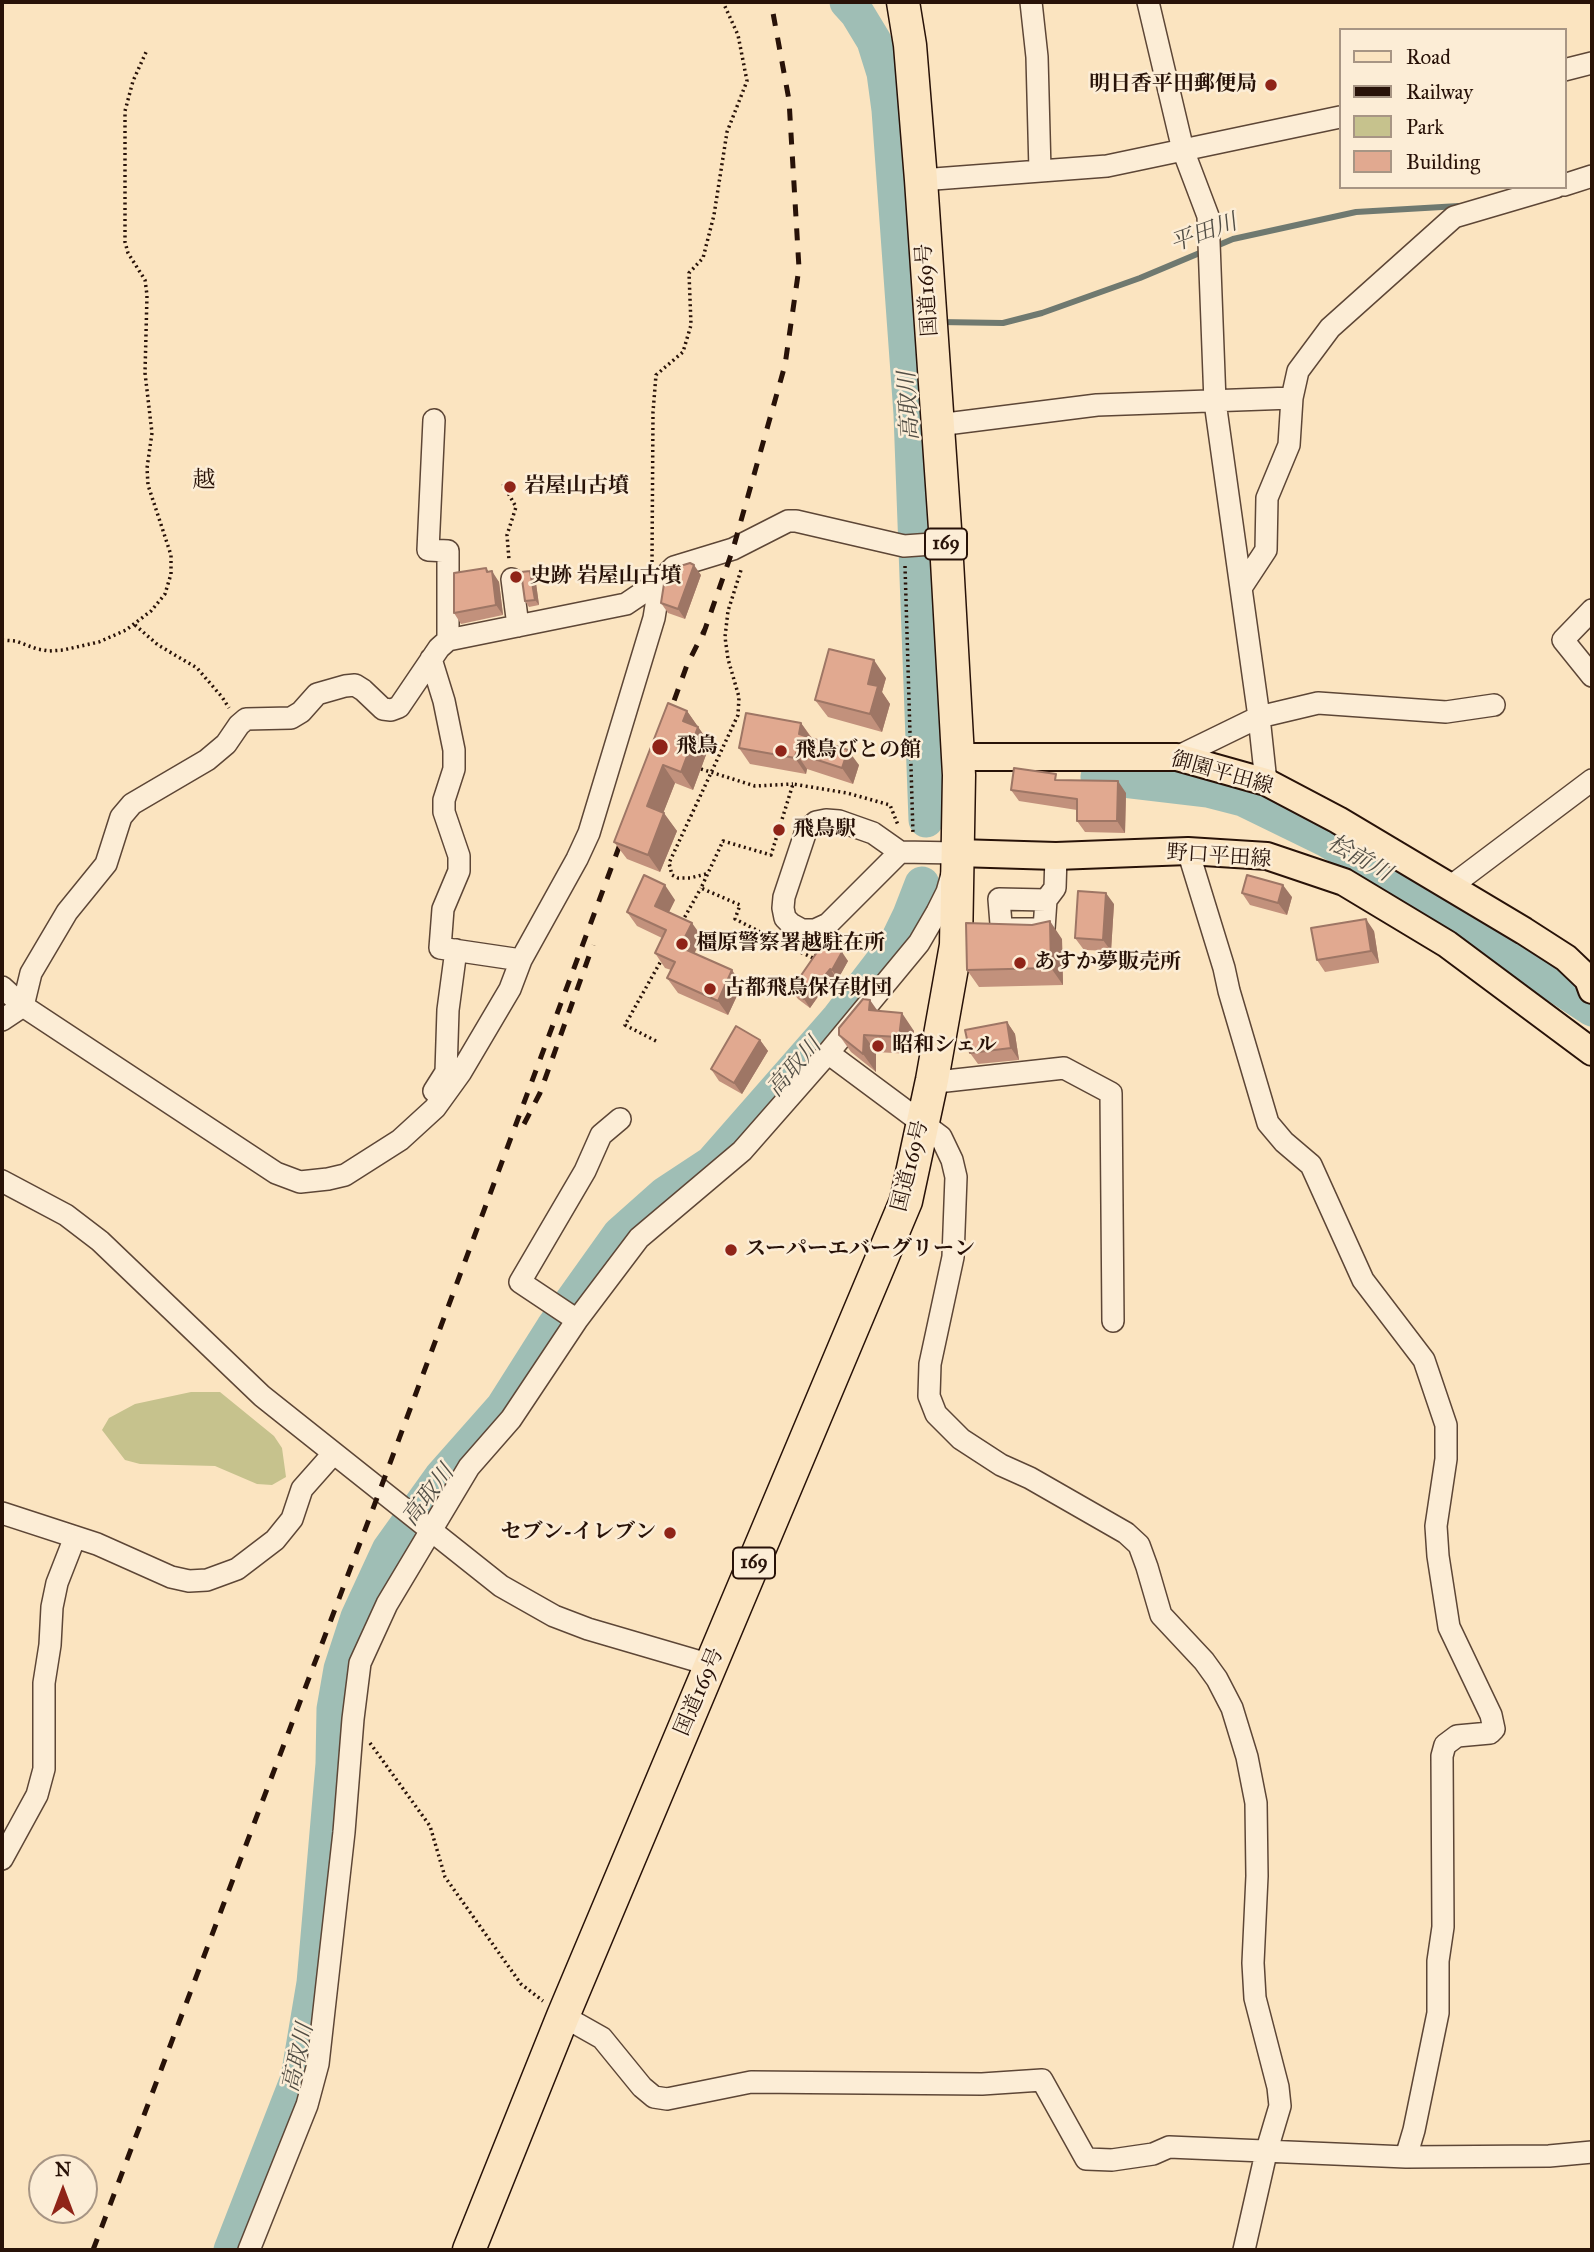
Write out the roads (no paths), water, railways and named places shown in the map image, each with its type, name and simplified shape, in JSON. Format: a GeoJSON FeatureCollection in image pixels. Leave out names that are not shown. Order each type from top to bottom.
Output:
{"type":"FeatureCollection","features":[{"type":"Feature","properties":{"kind":"highway","name":"国道169号"},"geometry":{"type":"LineString","coordinates":[[469,2250],[563,2016],[906,1201],[932,1080],[954,965],[958,757],[921,180],[910,46],[902,2]]}},
{"type":"Feature","properties":{"kind":"main road","name":"御園平田線"},"geometry":{"type":"LineString","coordinates":[[958,757],[1177,757],[1266,782],[1338,821],[1566,958],[1588,979],[1592,990]]}},
{"type":"Feature","properties":{"kind":"main road","name":"野口平田線"},"geometry":{"type":"LineString","coordinates":[[958,853],[1056,856],[1188,851],[1267,856],[1344,883],[1447,944],[1592,1052]]}},
{"type":"Feature","properties":{"kind":"street"},"geometry":{"type":"LineString","coordinates":[[1031,2],[1037,57],[1040,171]]}},
{"type":"Feature","properties":{"kind":"street"},"geometry":{"type":"LineString","coordinates":[[1148,2],[1182,150],[1208,216],[1214,402],[1266,782]]}},
{"type":"Feature","properties":{"kind":"street"},"geometry":{"type":"LineString","coordinates":[[1566,70],[1592,63]]}},
{"type":"Feature","properties":{"kind":"street"},"geometry":{"type":"LineString","coordinates":[[921,180],[1107,166],[1338,117]]}},
{"type":"Feature","properties":{"kind":"street"},"geometry":{"type":"LineString","coordinates":[[1566,184],[1592,176]]}},
{"type":"Feature","properties":{"kind":"street"},"geometry":{"type":"LineString","coordinates":[[1241,588],[1266,550],[1267,498],[1289,444],[1292,398],[1298,371],[1330,328],[1454,218],[1549,189]]}},
{"type":"Feature","properties":{"kind":"street"},"geometry":{"type":"LineString","coordinates":[[938,425],[1097,405],[1292,398]]}},
{"type":"Feature","properties":{"kind":"street"},"geometry":{"type":"LineString","coordinates":[[434,420],[428,550],[448,551],[448,640]]}},
{"type":"Feature","properties":{"kind":"street"},"geometry":{"type":"LineString","coordinates":[[2,1020],[23,1006],[26,986],[39,959],[67,912],[106,864],[121,817],[131,804],[208,760],[226,744],[246,719],[291,718],[302,712],[317,694],[355,685],[383,709],[400,707],[431,659],[448,640],[615,608],[634,600],[674,567],[711,557],[778,524],[796,521],[904,546],[946,544]]}},
{"type":"Feature","properties":{"kind":"street"},"geometry":{"type":"LineString","coordinates":[[512,579],[518,626]]}},
{"type":"Feature","properties":{"kind":"street"},"geometry":{"type":"LineString","coordinates":[[2,987],[23,1006],[276,1173],[300,1182],[345,1175],[400,1140],[435,1108],[461,1072],[510,989],[521,960],[589,832],[654,618],[660,581]]}},
{"type":"Feature","properties":{"kind":"street"},"geometry":{"type":"LineString","coordinates":[[1592,610],[1563,640],[1592,676]]}},
{"type":"Feature","properties":{"kind":"street"},"geometry":{"type":"LineString","coordinates":[[431,659],[444,701],[454,750],[454,769],[444,800],[444,812],[459,856],[459,871],[443,909],[440,948],[521,960]]}},
{"type":"Feature","properties":{"kind":"street"},"geometry":{"type":"LineString","coordinates":[[1177,757],[1259,717],[1318,703],[1446,712],[1494,705]]}},
{"type":"Feature","properties":{"kind":"street"},"geometry":{"type":"LineString","coordinates":[[1450,887],[1592,780]]}},
{"type":"Feature","properties":{"kind":"street"},"geometry":{"type":"LineString","coordinates":[[249,2250],[307,2105],[318,2064],[360,1662],[387,1604],[428,1527],[469,1466],[511,1419],[568,1314],[639,1238],[741,1151],[828,1053],[919,943],[929,927],[947,892],[958,853],[907,840],[873,833],[839,821],[816,822],[806,831],[784,897],[785,918],[802,930],[815,930],[828,924],[907,840]]}},
{"type":"Feature","properties":{"kind":"street"},"geometry":{"type":"LineString","coordinates":[[1188,851],[1268,1123],[1284,1142],[1311,1166],[1363,1280],[1424,1360],[1446,1425],[1446,1459],[1436,1526],[1449,1627],[1491,1715],[1494,1729],[1490,1733],[1457,1736],[1445,1745],[1442,1756],[1443,1927],[1438,1961],[1438,2013],[1406,2157]]}},
{"type":"Feature","properties":{"kind":"street"},"geometry":{"type":"LineString","coordinates":[[1046,900],[1055,888],[1056,856]]}},
{"type":"Feature","properties":{"kind":"street"},"geometry":{"type":"LineString","coordinates":[[435,1108],[430,1098],[446,1072],[448,1010],[456,950]]}},
{"type":"Feature","properties":{"kind":"street"},"geometry":{"type":"LineString","coordinates":[[828,1053],[941,1137],[948,1147],[956,1177],[953,1256],[930,1364],[929,1396],[936,1414],[961,1439],[1001,1465],[1030,1478],[1126,1533],[1139,1545],[1161,1615],[1204,1661],[1232,1708],[1247,1758],[1256,1803],[1257,1876],[1253,1963],[1255,1998],[1280,2106],[1266,2153],[1244,2250]]}},
{"type":"Feature","properties":{"kind":"street"},"geometry":{"type":"LineString","coordinates":[[932,1080],[946,1081],[1064,1068],[1111,1093],[1113,1321]]}},
{"type":"Feature","properties":{"kind":"street"},"geometry":{"type":"LineString","coordinates":[[568,1314],[520,1282],[585,1171],[601,1135],[620,1119]]}},
{"type":"Feature","properties":{"kind":"street"},"geometry":{"type":"LineString","coordinates":[[2,1181],[66,1215],[100,1241],[262,1396],[501,1586],[554,1616],[588,1629],[711,1665]]}},
{"type":"Feature","properties":{"kind":"street"},"geometry":{"type":"LineString","coordinates":[[2,1513],[75,1537],[171,1577],[189,1581],[207,1580],[237,1569],[285,1530],[292,1519],[302,1489],[333,1454]]}},
{"type":"Feature","properties":{"kind":"street"},"geometry":{"type":"LineString","coordinates":[[2,1859],[37,1795],[44,1769],[44,1683],[52,1607],[57,1583],[75,1537]]}},
{"type":"Feature","properties":{"kind":"street"},"geometry":{"type":"LineString","coordinates":[[563,2016],[602,2038],[653,2097],[667,2099],[751,2082],[982,2084],[1042,2080],[1086,2159],[1112,2160],[1153,2154],[1170,2147],[1406,2157],[1549,2156],[1592,2152]]}},
{"type":"Feature","properties":{"kind":"waterway","name":"高取川"},"geometry":{"type":"LineString","coordinates":[[847,2],[874,41],[884,73],[889,110],[911,414],[926,820]]}},
{"type":"Feature","properties":{"kind":"waterway","name":"平田川"},"geometry":{"type":"LineString","coordinates":[[939,322],[1003,323],[1042,313],[1140,278],[1233,239],[1356,212],[1459,206]]}},
{"type":"Feature","properties":{"kind":"waterway","name":"平田川"},"geometry":{"type":"LineString","coordinates":[[904,321],[921,321]]}},
{"type":"Feature","properties":{"kind":"waterway","name":"桧前川"},"geometry":{"type":"LineString","coordinates":[[1098,777],[1208,790],[1243,799],[1325,839],[1409,888],[1592,1009]]}},
{"type":"Feature","properties":{"kind":"waterway","name":"高取川"},"geometry":{"type":"LineString","coordinates":[[231,2250],[298,2078],[314,1983],[333,1764],[334,1709],[341,1669],[358,1617],[389,1550],[442,1476],[503,1407],[553,1328],[620,1234],[665,1194],[712,1163],[839,1018],[896,944],[922,884]]}},
{"type":"Feature","properties":{"kind":"railway"},"geometry":{"type":"LineString","coordinates":[[703,635],[733,549],[785,365],[799,268],[789,100],[771,2]]}},
{"type":"Feature","properties":{"kind":"railway"},"geometry":{"type":"LineString","coordinates":[[666,723],[687,665],[706,627]]}},
{"type":"Feature","properties":{"kind":"railway"},"geometry":{"type":"LineString","coordinates":[[93,2250],[625,831]]}},
{"type":"Feature","properties":{"kind":"railway"},"geometry":{"type":"LineString","coordinates":[[524,1124],[540,1093],[593,945]]}},
{"type":"Feature","properties":{"kind":"place","name":"明日香平田郵便局"},"geometry":{"type":"Point","coordinates":[1271,85]}},
{"type":"Feature","properties":{"kind":"place","name":"岩屋山古墳"},"geometry":{"type":"Point","coordinates":[510,487]}},
{"type":"Feature","properties":{"kind":"place","name":"史跡 岩屋山古墳"},"geometry":{"type":"Point","coordinates":[516,577]}},
{"type":"Feature","properties":{"kind":"place","name":"飛鳥"},"geometry":{"type":"Point","coordinates":[660,747]}},
{"type":"Feature","properties":{"kind":"place","name":"飛鳥びとの館"},"geometry":{"type":"Point","coordinates":[781,751]}},
{"type":"Feature","properties":{"kind":"place","name":"飛鳥駅"},"geometry":{"type":"Point","coordinates":[779,830]}},
{"type":"Feature","properties":{"kind":"place","name":"橿原警察署越駐在所"},"geometry":{"type":"Point","coordinates":[682,944]}},
{"type":"Feature","properties":{"kind":"place","name":"あすか夢販売所"},"geometry":{"type":"Point","coordinates":[1020,963]}},
{"type":"Feature","properties":{"kind":"place","name":"古都飛鳥保存財団"},"geometry":{"type":"Point","coordinates":[710,989]}},
{"type":"Feature","properties":{"kind":"place","name":"昭和シェル"},"geometry":{"type":"Point","coordinates":[878,1046]}},
{"type":"Feature","properties":{"kind":"place","name":"スーパーエバーグリーン"},"geometry":{"type":"Point","coordinates":[731,1250]}},
{"type":"Feature","properties":{"kind":"place","name":"セブン-イレブン"},"geometry":{"type":"Point","coordinates":[670,1533]}},
{"type":"Feature","properties":{"kind":"district","name":"越"},"geometry":{"type":"Point","coordinates":[204,481]}}]}
